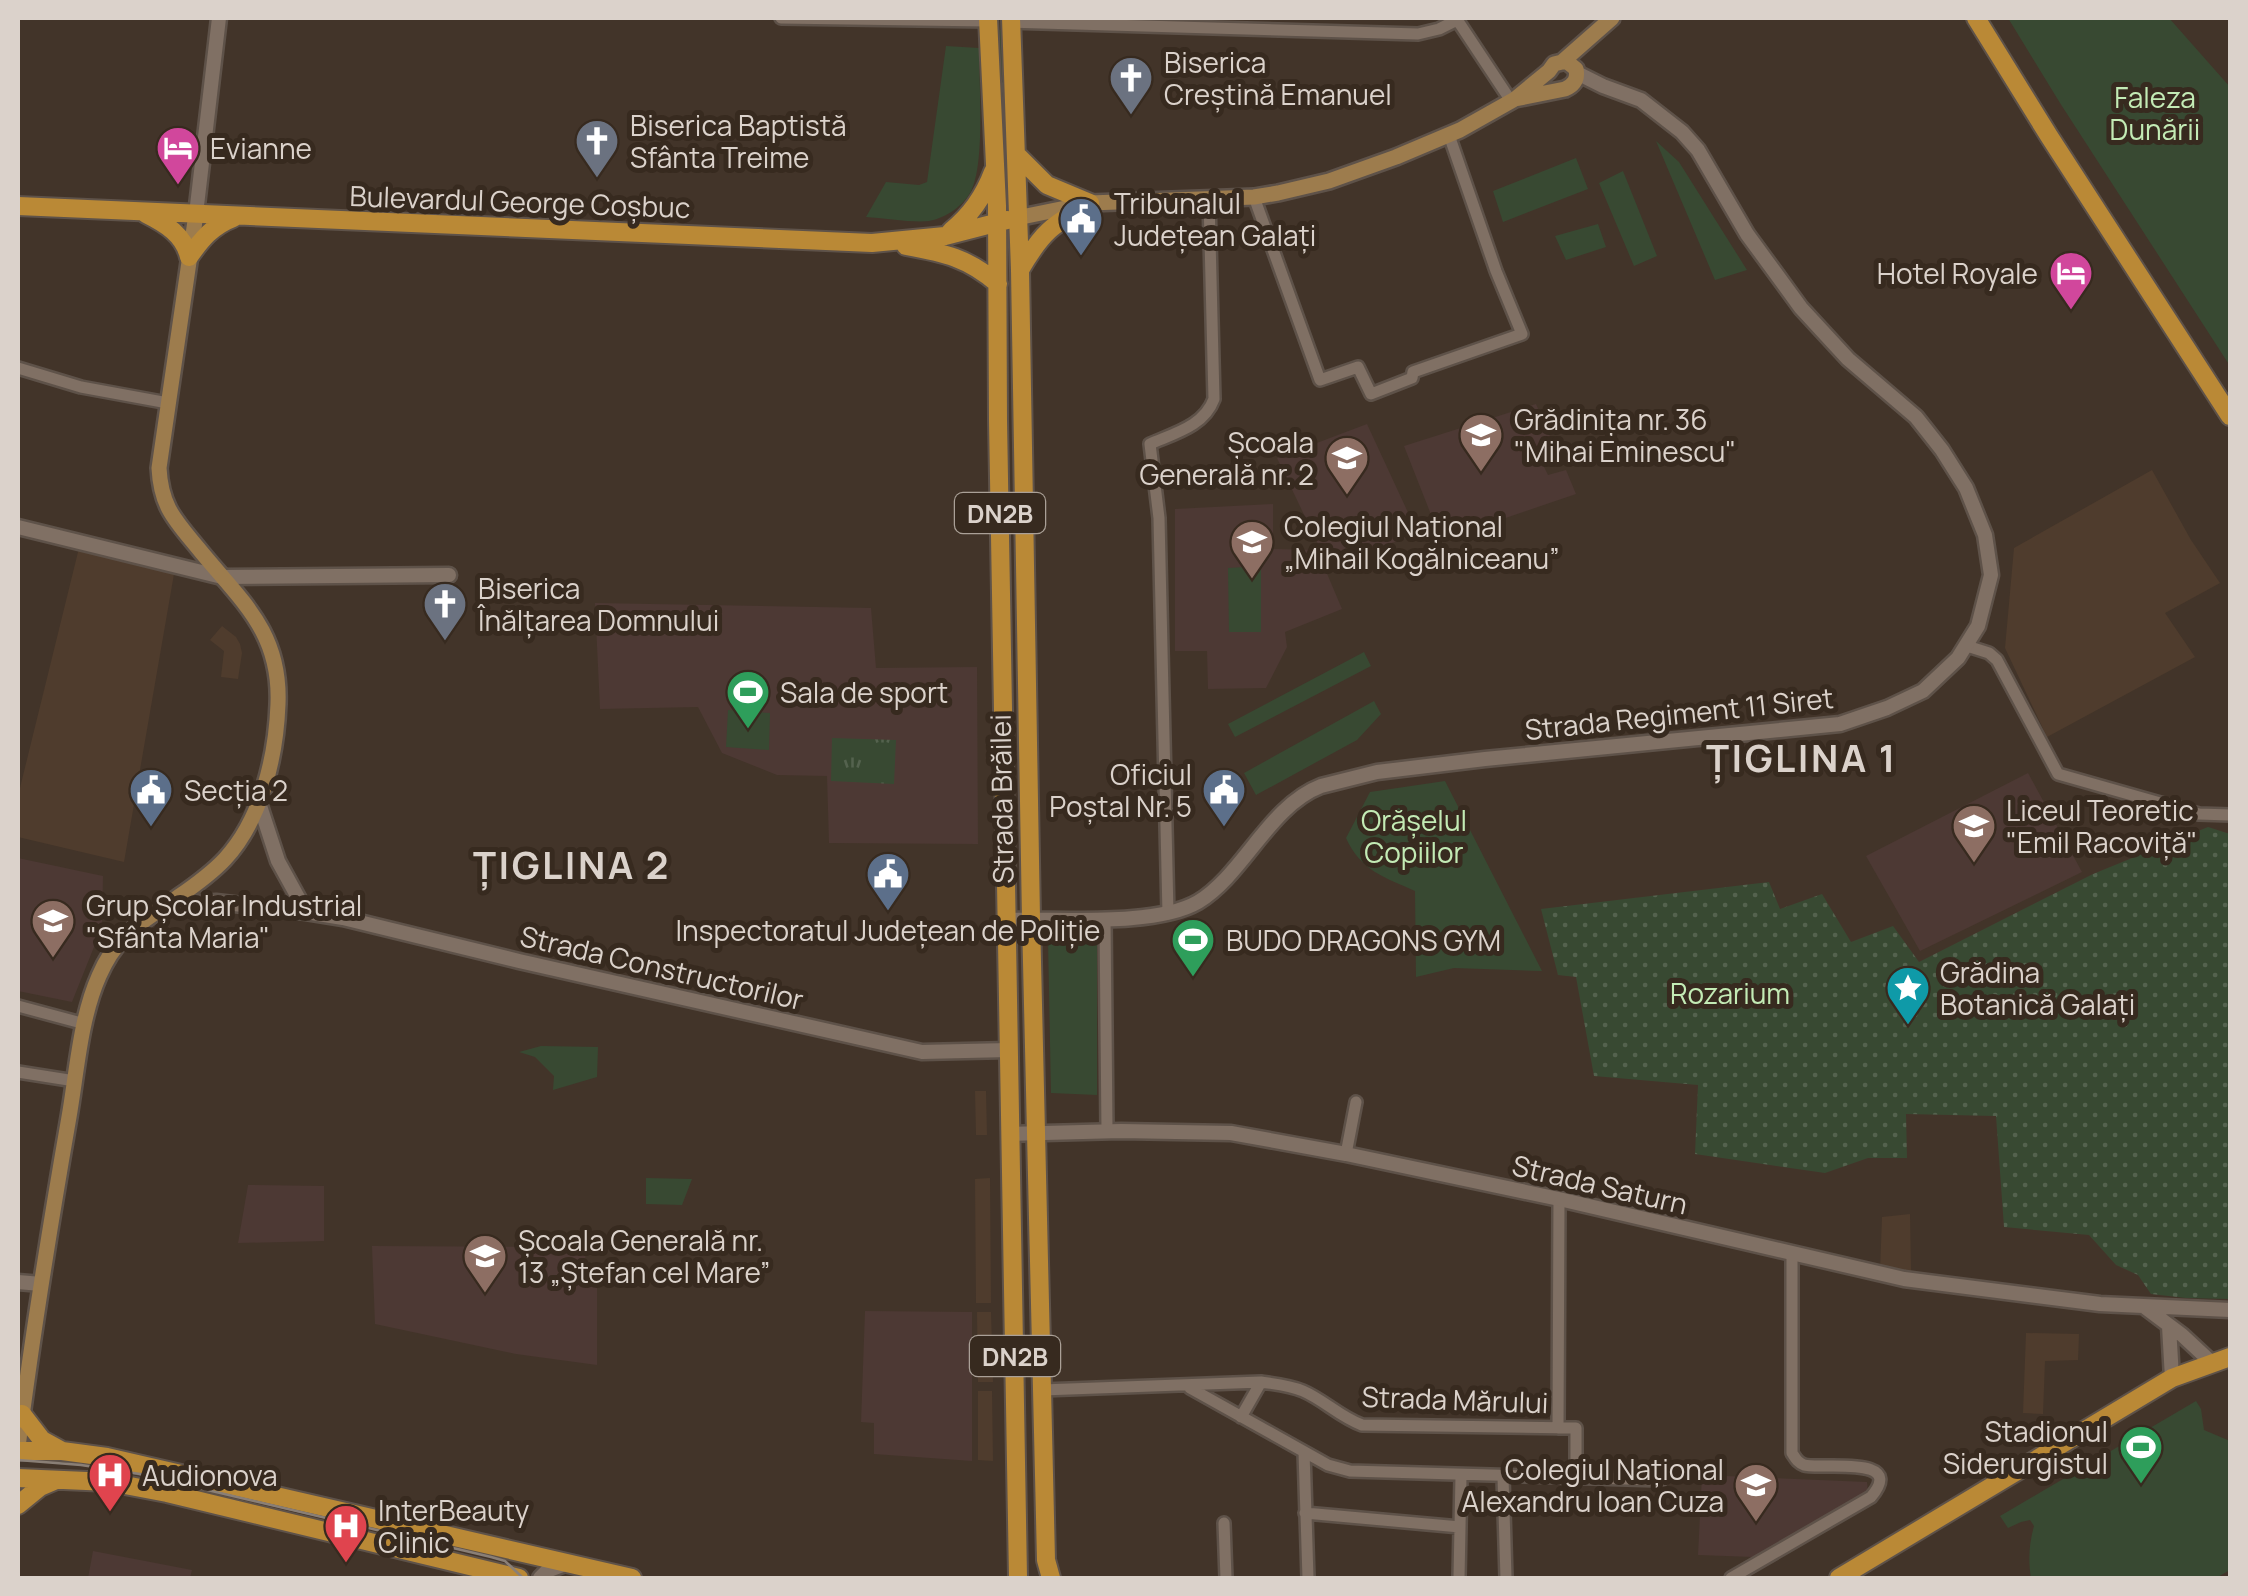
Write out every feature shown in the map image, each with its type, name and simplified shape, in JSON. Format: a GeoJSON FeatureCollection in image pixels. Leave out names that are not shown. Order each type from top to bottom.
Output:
{"type":"FeatureCollection","features":[{"type":"Feature","properties":{"kind":"main road"},"geometry":{"type":"LineString","coordinates":[[1017,218],[1090,203],[1254,197],[1329,181],[1449,135],[1563,75],[1589,38],[1612,18]]}},
{"type":"Feature","properties":{"kind":"main road"},"geometry":{"type":"LineString","coordinates":[[1976,18],[2230,416]]}},
{"type":"Feature","properties":{"kind":"main road","name":"Strada Brăilei"},"geometry":{"type":"LineString","coordinates":[[988,19],[997,223],[1018,1578]]}},
{"type":"Feature","properties":{"kind":"main road","name":"Strada Brăilei"},"geometry":{"type":"LineString","coordinates":[[1011,20],[1020,270],[1046,1560],[1051,1578]]}},
{"type":"Feature","properties":{"kind":"main road"},"geometry":{"type":"LineString","coordinates":[[1016,154],[1046,185],[1090,203]]}},
{"type":"Feature","properties":{"kind":"main road"},"geometry":{"type":"LineString","coordinates":[[945,236],[982,197],[995,156]]}},
{"type":"Feature","properties":{"kind":"main road"},"geometry":{"type":"LineString","coordinates":[[1020,270],[1049,229],[1090,203]]}},
{"type":"Feature","properties":{"kind":"main road","name":"Bulevardul George Coșbuc"},"geometry":{"type":"LineString","coordinates":[[18,206],[886,244],[945,236],[1017,218]]}},
{"type":"Feature","properties":{"kind":"main road"},"geometry":{"type":"LineString","coordinates":[[142,211],[178,235],[189,257]]}},
{"type":"Feature","properties":{"kind":"main road"},"geometry":{"type":"LineString","coordinates":[[196,214],[159,468],[162,495],[172,518],[248,606],[264,631],[278,676],[277,723],[259,803],[242,837],[222,863],[124,934],[99,975],[75,1081],[18,1449],[62,1451],[142,1464],[632,1578]]}},
{"type":"Feature","properties":{"kind":"main road"},"geometry":{"type":"LineString","coordinates":[[189,257],[211,230],[236,217]]}},
{"type":"Feature","properties":{"kind":"main road"},"geometry":{"type":"LineString","coordinates":[[886,244],[933,251],[970,262],[998,284]]}},
{"type":"Feature","properties":{"kind":"main road"},"geometry":{"type":"LineString","coordinates":[[1839,1578],[2172,1378],[2230,1358]]}},
{"type":"Feature","properties":{"kind":"main road"},"geometry":{"type":"LineString","coordinates":[[20,1417],[42,1440],[62,1451]]}},
{"type":"Feature","properties":{"kind":"main road"},"geometry":{"type":"LineString","coordinates":[[18,1478],[109,1482],[167,1493],[518,1578]]}},
{"type":"Feature","properties":{"kind":"main road"},"geometry":{"type":"LineString","coordinates":[[18,1505],[40,1487],[60,1479]]}},
{"type":"Feature","properties":{"kind":"street"},"geometry":{"type":"LineString","coordinates":[[196,214],[219,18]]}},
{"type":"Feature","properties":{"kind":"street"},"geometry":{"type":"LineString","coordinates":[[781,18],[988,19]]}},
{"type":"Feature","properties":{"kind":"street"},"geometry":{"type":"LineString","coordinates":[[1011,20],[1418,34],[1439,29],[1456,19],[1513,100]]}},
{"type":"Feature","properties":{"kind":"street","name":"Strada Regiment 11 Siret"},"geometry":{"type":"LineString","coordinates":[[1006,920],[1168,914],[1201,900],[1289,808],[1321,786],[1378,772],[1485,759],[1840,724],[1923,690],[1967,646],[1978,626],[1991,574],[1985,535],[1966,488],[1942,450],[1916,418],[1848,359],[1801,308],[1747,234],[1698,150],[1682,132],[1641,100],[1563,75]]}},
{"type":"Feature","properties":{"kind":"street"},"geometry":{"type":"LineString","coordinates":[[1254,197],[1320,380],[1358,367],[1371,394],[1412,378],[1414,372],[1522,334],[1449,135]]}},
{"type":"Feature","properties":{"kind":"street"},"geometry":{"type":"LineString","coordinates":[[1168,914],[1159,518],[1150,444],[1199,421],[1210,411],[1214,399],[1209,199]]}},
{"type":"Feature","properties":{"kind":"street"},"geometry":{"type":"LineString","coordinates":[[18,368],[81,387],[168,403]]}},
{"type":"Feature","properties":{"kind":"street"},"geometry":{"type":"LineString","coordinates":[[18,526],[222,577],[449,574]]}},
{"type":"Feature","properties":{"kind":"street"},"geometry":{"type":"LineString","coordinates":[[1967,646],[1997,660],[2058,774],[2200,814],[2230,814]]}},
{"type":"Feature","properties":{"kind":"street"},"geometry":{"type":"LineString","coordinates":[[259,803],[278,861],[306,912]]}},
{"type":"Feature","properties":{"kind":"street","name":"Strada Constructorilor"},"geometry":{"type":"LineString","coordinates":[[166,905],[216,902],[306,912],[922,1052],[1008,1050]]}},
{"type":"Feature","properties":{"kind":"street"},"geometry":{"type":"LineString","coordinates":[[1105,919],[1107,1131]]}},
{"type":"Feature","properties":{"kind":"street"},"geometry":{"type":"LineString","coordinates":[[18,1006],[85,1024]]}},
{"type":"Feature","properties":{"kind":"street"},"geometry":{"type":"LineString","coordinates":[[18,1072],[75,1081]]}},
{"type":"Feature","properties":{"kind":"street"},"geometry":{"type":"LineString","coordinates":[[1346,1154],[1356,1102]]}},
{"type":"Feature","properties":{"kind":"street","name":"Strada Saturn"},"geometry":{"type":"LineString","coordinates":[[1011,1134],[1231,1133],[1559,1198],[1904,1279],[2146,1308],[2230,1310]]}},
{"type":"Feature","properties":{"kind":"street"},"geometry":{"type":"LineString","coordinates":[[1558,1428],[1559,1198]]}},
{"type":"Feature","properties":{"kind":"street"},"geometry":{"type":"LineString","coordinates":[[1731,1578],[1878,1490],[1873,1470],[1860,1465],[1806,1466],[1792,1453],[1792,1254]]}},
{"type":"Feature","properties":{"kind":"street"},"geometry":{"type":"LineString","coordinates":[[18,1282],[41,1284]]}},
{"type":"Feature","properties":{"kind":"street"},"geometry":{"type":"LineString","coordinates":[[2146,1308],[2182,1334],[2211,1362]]}},
{"type":"Feature","properties":{"kind":"street"},"geometry":{"type":"LineString","coordinates":[[2169,1326],[2172,1378]]}},
{"type":"Feature","properties":{"kind":"street"},"geometry":{"type":"LineString","coordinates":[[1241,1417],[1261,1382]]}},
{"type":"Feature","properties":{"kind":"street","name":"Strada Mărului"},"geometry":{"type":"LineString","coordinates":[[1042,1390],[1261,1382],[1304,1391],[1362,1425],[1576,1428],[1576,1478]]}},
{"type":"Feature","properties":{"kind":"street"},"geometry":{"type":"LineString","coordinates":[[1186,1386],[1328,1465],[1350,1471],[1662,1480]]}},
{"type":"Feature","properties":{"kind":"street"},"geometry":{"type":"LineString","coordinates":[[1304,1452],[1308,1578]]}},
{"type":"Feature","properties":{"kind":"street"},"geometry":{"type":"LineString","coordinates":[[1459,1578],[1461,1476]]}},
{"type":"Feature","properties":{"kind":"street"},"geometry":{"type":"LineString","coordinates":[[1503,1477],[1506,1578]]}},
{"type":"Feature","properties":{"kind":"street"},"geometry":{"type":"LineString","coordinates":[[1305,1513],[1460,1527]]}},
{"type":"Feature","properties":{"kind":"street"},"geometry":{"type":"LineString","coordinates":[[1224,1523],[1226,1578]]}},
{"type":"Feature","properties":{"kind":"street"},"geometry":{"type":"LineString","coordinates":[[540,1578],[565,1564]]}},
{"type":"Feature","properties":{"kind":"shaded area","name":"Grădinița nr. 36 \"Mihai Eminescu\""},"geometry":{"type":"Polygon","coordinates":[[[1536,404],[1555,448],[1538,455],[1548,475],[1566,470],[1576,494],[1441,540],[1404,446],[1536,404]]]}},
{"type":"Feature","properties":{"kind":"shaded area","name":"Școala Generală nr. 2"},"geometry":{"type":"Polygon","coordinates":[[[1367,424],[1418,534],[1328,565],[1277,458],[1367,424]]]}},
{"type":"Feature","properties":{"kind":"shaded area"},"geometry":{"type":"Polygon","coordinates":[[[2152,470],[2220,583],[2165,613],[2195,657],[2047,737],[2005,648],[2014,548],[2152,470]]]}},
{"type":"Feature","properties":{"kind":"shaded area","name":"Colegiul Național „Mihail Kogălniceanu”"},"geometry":{"type":"Polygon","coordinates":[[[1273,504],[1273,549],[1317,550],[1342,609],[1285,632],[1287,647],[1266,688],[1208,689],[1207,651],[1175,651],[1175,509],[1273,504]]]}},
{"type":"Feature","properties":{"kind":"shaded area"},"geometry":{"type":"Polygon","coordinates":[[[79,548],[174,574],[124,862],[18,837],[18,796],[79,548]]]}},
{"type":"Feature","properties":{"kind":"shaded area"},"geometry":{"type":"Polygon","coordinates":[[[595,603],[871,608],[876,668],[977,667],[978,844],[829,843],[827,776],[777,775],[722,753],[698,707],[600,709],[595,603]]]}},
{"type":"Feature","properties":{"kind":"shaded area"},"geometry":{"type":"Polygon","coordinates":[[[222,626],[240,644],[238,679],[221,677],[224,651],[210,640],[222,626]]]}},
{"type":"Feature","properties":{"kind":"shaded area","name":"Liceul Teoretic \"Emil Racoviță\""},"geometry":{"type":"Polygon","coordinates":[[[2028,773],[2082,872],[1920,951],[1866,856],[2028,773]]]}},
{"type":"Feature","properties":{"kind":"shaded area","name":"Grup Școlar Industrial \"Sfânta Maria\""},"geometry":{"type":"Polygon","coordinates":[[[18,858],[103,876],[102,927],[72,1002],[18,991],[18,858]]]}},
{"type":"Feature","properties":{"kind":"shaded area"},"geometry":{"type":"Polygon","coordinates":[[[975,1091],[986,1091],[987,1135],[976,1135],[975,1091]]]}},
{"type":"Feature","properties":{"kind":"shaded area"},"geometry":{"type":"Polygon","coordinates":[[[990,1178],[991,1303],[976,1303],[975,1179],[990,1178]]]}},
{"type":"Feature","properties":{"kind":"shaded area"},"geometry":{"type":"Polygon","coordinates":[[[248,1185],[324,1186],[324,1241],[238,1243],[248,1185]]]}},
{"type":"Feature","properties":{"kind":"shaded area"},"geometry":{"type":"Polygon","coordinates":[[[1910,1214],[1911,1271],[1880,1272],[1882,1217],[1910,1214]]]}},
{"type":"Feature","properties":{"kind":"shaded area","name":"Școala Generală nr. 13 „Ștefan cel Mare”"},"geometry":{"type":"Polygon","coordinates":[[[372,1246],[586,1247],[585,1263],[597,1263],[597,1365],[516,1354],[375,1324],[372,1246]]]}},
{"type":"Feature","properties":{"kind":"shaded area"},"geometry":{"type":"Polygon","coordinates":[[[865,1311],[972,1312],[972,1461],[874,1454],[874,1423],[861,1422],[865,1311]]]}},
{"type":"Feature","properties":{"kind":"shaded area"},"geometry":{"type":"Polygon","coordinates":[[[977,1312],[991,1312],[993,1382],[978,1382],[977,1312]]]}},
{"type":"Feature","properties":{"kind":"shaded area"},"geometry":{"type":"Polygon","coordinates":[[[2026,1333],[2079,1334],[2078,1360],[2045,1361],[2043,1414],[2023,1413],[2026,1333]]]}},
{"type":"Feature","properties":{"kind":"shaded area"},"geometry":{"type":"Polygon","coordinates":[[[978,1391],[992,1391],[993,1461],[978,1460],[978,1391]]]}},
{"type":"Feature","properties":{"kind":"shaded area","name":"Colegiul Național Alexandru Ioan Cuza"},"geometry":{"type":"Polygon","coordinates":[[[1702,1475],[1867,1482],[1868,1492],[1753,1557],[1698,1555],[1702,1475]]]}},
{"type":"Feature","properties":{"kind":"shaded area"},"geometry":{"type":"Polygon","coordinates":[[[93,1551],[192,1570],[190,1578],[88,1578],[93,1551]]]}},
{"type":"Feature","properties":{"kind":"green space","name":"Faleza Dunării"},"geometry":{"type":"Polygon","coordinates":[[[2008,18],[2169,18],[2230,87],[2230,366],[2060,103],[2008,18]]]}},
{"type":"Feature","properties":{"kind":"green space"},"geometry":{"type":"Polygon","coordinates":[[[997,30],[1003,30],[1009,197],[1003,199],[997,30]]]}},
{"type":"Feature","properties":{"kind":"green space"},"geometry":{"type":"Polygon","coordinates":[[[946,46],[979,48],[980,141],[972,189],[948,214],[929,221],[866,217],[886,182],[927,182],[946,46]]]}},
{"type":"Feature","properties":{"kind":"green space"},"geometry":{"type":"Polygon","coordinates":[[[1656,141],[1679,162],[1747,270],[1715,280],[1656,141]]]}},
{"type":"Feature","properties":{"kind":"green space"},"geometry":{"type":"Polygon","coordinates":[[[1576,158],[1588,189],[1503,222],[1493,191],[1576,158]]]}},
{"type":"Feature","properties":{"kind":"green space"},"geometry":{"type":"Polygon","coordinates":[[[1623,171],[1657,256],[1634,266],[1599,183],[1623,171]]]}},
{"type":"Feature","properties":{"kind":"green space"},"geometry":{"type":"Polygon","coordinates":[[[1598,224],[1606,247],[1566,260],[1555,236],[1598,224]]]}},
{"type":"Feature","properties":{"kind":"green space"},"geometry":{"type":"Polygon","coordinates":[[[1261,566],[1261,632],[1229,632],[1228,568],[1261,566]]]}},
{"type":"Feature","properties":{"kind":"green space"},"geometry":{"type":"Polygon","coordinates":[[[1364,652],[1371,666],[1235,737],[1228,724],[1364,652]]]}},
{"type":"Feature","properties":{"kind":"green space"},"geometry":{"type":"Polygon","coordinates":[[[1374,701],[1381,714],[1357,740],[1256,795],[1244,773],[1374,701]]]}},
{"type":"Feature","properties":{"kind":"green space","name":"Sala de sport"},"geometry":{"type":"Polygon","coordinates":[[[728,710],[770,713],[769,750],[726,747],[728,710]]]}},
{"type":"Feature","properties":{"kind":"green space"},"geometry":{"type":"Polygon","coordinates":[[[832,738],[896,740],[894,784],[831,781],[832,738]]]}},
{"type":"Feature","properties":{"kind":"green space","name":"Orășelul Copiilor"},"geometry":{"type":"Polygon","coordinates":[[[1445,781],[1542,971],[1454,968],[1416,977],[1415,891],[1366,866],[1346,838],[1370,792],[1445,781]]]}},
{"type":"Feature","properties":{"kind":"green space","name":"Grădina Botanică Galați"},"geometry":{"type":"Polygon","coordinates":[[[2208,827],[2230,834],[2230,1299],[2151,1294],[2138,1275],[2116,1265],[2089,1235],[2004,1227],[1996,1116],[1906,1114],[1907,1158],[1868,1158],[1825,1173],[1695,1154],[1698,1085],[1594,1076],[1576,977],[1558,975],[1541,909],[1769,882],[1780,909],[1822,894],[1851,942],[1893,926],[1919,962],[2093,874],[2208,827]]]}},
{"type":"Feature","properties":{"kind":"green space"},"geometry":{"type":"Polygon","coordinates":[[[1048,939],[1097,940],[1097,1095],[1051,1093],[1048,939]]]}},
{"type":"Feature","properties":{"kind":"green space"},"geometry":{"type":"Polygon","coordinates":[[[541,1046],[598,1047],[597,1077],[553,1090],[554,1076],[535,1057],[519,1052],[541,1046]]]}},
{"type":"Feature","properties":{"kind":"green space"},"geometry":{"type":"Polygon","coordinates":[[[646,1178],[692,1179],[682,1205],[646,1204],[646,1178]]]}},
{"type":"Feature","properties":{"kind":"green space","name":"Stadionul Siderurgistul"},"geometry":{"type":"Polygon","coordinates":[[[2196,1401],[2204,1430],[2230,1441],[2230,1570],[2216,1578],[2031,1578],[2034,1526],[2030,1520],[2008,1528],[2000,1516],[2196,1401]]]}},
{"type":"Feature","properties":{"kind":"tram line"},"geometry":{"type":"LineString","coordinates":[[18,1460],[140,1474],[491,1557],[505,1561],[523,1578]]}},
{"type":"Feature","properties":{"kind":"place","name":"Biserica Creștină Emanuel"},"geometry":{"type":"Point","coordinates":[1131,116]}},
{"type":"Feature","properties":{"kind":"place","name":"Biserica Baptistă Sfânta Treime"},"geometry":{"type":"Point","coordinates":[597,179]}},
{"type":"Feature","properties":{"kind":"place","name":"Evianne"},"geometry":{"type":"Point","coordinates":[178,186]}},
{"type":"Feature","properties":{"kind":"place","name":"Tribunalul Județean Galați"},"geometry":{"type":"Point","coordinates":[1081,257]}},
{"type":"Feature","properties":{"kind":"place","name":"Hotel Royale"},"geometry":{"type":"Point","coordinates":[2071,311]}},
{"type":"Feature","properties":{"kind":"place","name":"Grădinița nr. 36 \"Mihai Eminescu\""},"geometry":{"type":"Point","coordinates":[1481,473]}},
{"type":"Feature","properties":{"kind":"place","name":"Școala Generală nr. 2"},"geometry":{"type":"Point","coordinates":[1347,496]}},
{"type":"Feature","properties":{"kind":"place","name":"Colegiul Național „Mihail Kogălniceanu”"},"geometry":{"type":"Point","coordinates":[1252,580]}},
{"type":"Feature","properties":{"kind":"place","name":"Biserica Înălțarea Domnului"},"geometry":{"type":"Point","coordinates":[445,642]}},
{"type":"Feature","properties":{"kind":"place","name":"Sala de sport"},"geometry":{"type":"Point","coordinates":[748,730]}},
{"type":"Feature","properties":{"kind":"place","name":"Secția 2"},"geometry":{"type":"Point","coordinates":[151,828]}},
{"type":"Feature","properties":{"kind":"place","name":"Oficiul Poștal Nr. 5"},"geometry":{"type":"Point","coordinates":[1224,828]}},
{"type":"Feature","properties":{"kind":"place","name":"Liceul Teoretic \"Emil Racoviță\""},"geometry":{"type":"Point","coordinates":[1974,864]}},
{"type":"Feature","properties":{"kind":"place","name":"Inspectoratul Județean de Poliție"},"geometry":{"type":"Point","coordinates":[888,912]}},
{"type":"Feature","properties":{"kind":"place","name":"Grup Școlar Industrial \"Sfânta Maria\""},"geometry":{"type":"Point","coordinates":[53,959]}},
{"type":"Feature","properties":{"kind":"place","name":"BUDO DRAGONS GYM"},"geometry":{"type":"Point","coordinates":[1193,978]}},
{"type":"Feature","properties":{"kind":"place","name":"Grădina Botanică Galați"},"geometry":{"type":"Point","coordinates":[1908,1026]}},
{"type":"Feature","properties":{"kind":"place","name":"Școala Generală nr. 13 „Ștefan cel Mare”"},"geometry":{"type":"Point","coordinates":[485,1294]}},
{"type":"Feature","properties":{"kind":"place","name":"Stadionul Siderurgistul"},"geometry":{"type":"Point","coordinates":[2141,1485]}},
{"type":"Feature","properties":{"kind":"place","name":"Audionova"},"geometry":{"type":"Point","coordinates":[110,1513]}},
{"type":"Feature","properties":{"kind":"place","name":"Colegiul Național Alexandru Ioan Cuza"},"geometry":{"type":"Point","coordinates":[1756,1523]}},
{"type":"Feature","properties":{"kind":"place","name":"InterBeauty Clinic"},"geometry":{"type":"Point","coordinates":[346,1564]}},
{"type":"Feature","properties":{"kind":"district","name":"ȚIGLINA 1"},"geometry":{"type":"Point","coordinates":[1802,757]}},
{"type":"Feature","properties":{"kind":"district","name":"ȚIGLINA 2"},"geometry":{"type":"Point","coordinates":[572,864]}},
{"type":"Feature","properties":{"kind":"park label","name":"Rozarium"},"geometry":{"type":"Point","coordinates":[1730,993]}}]}
